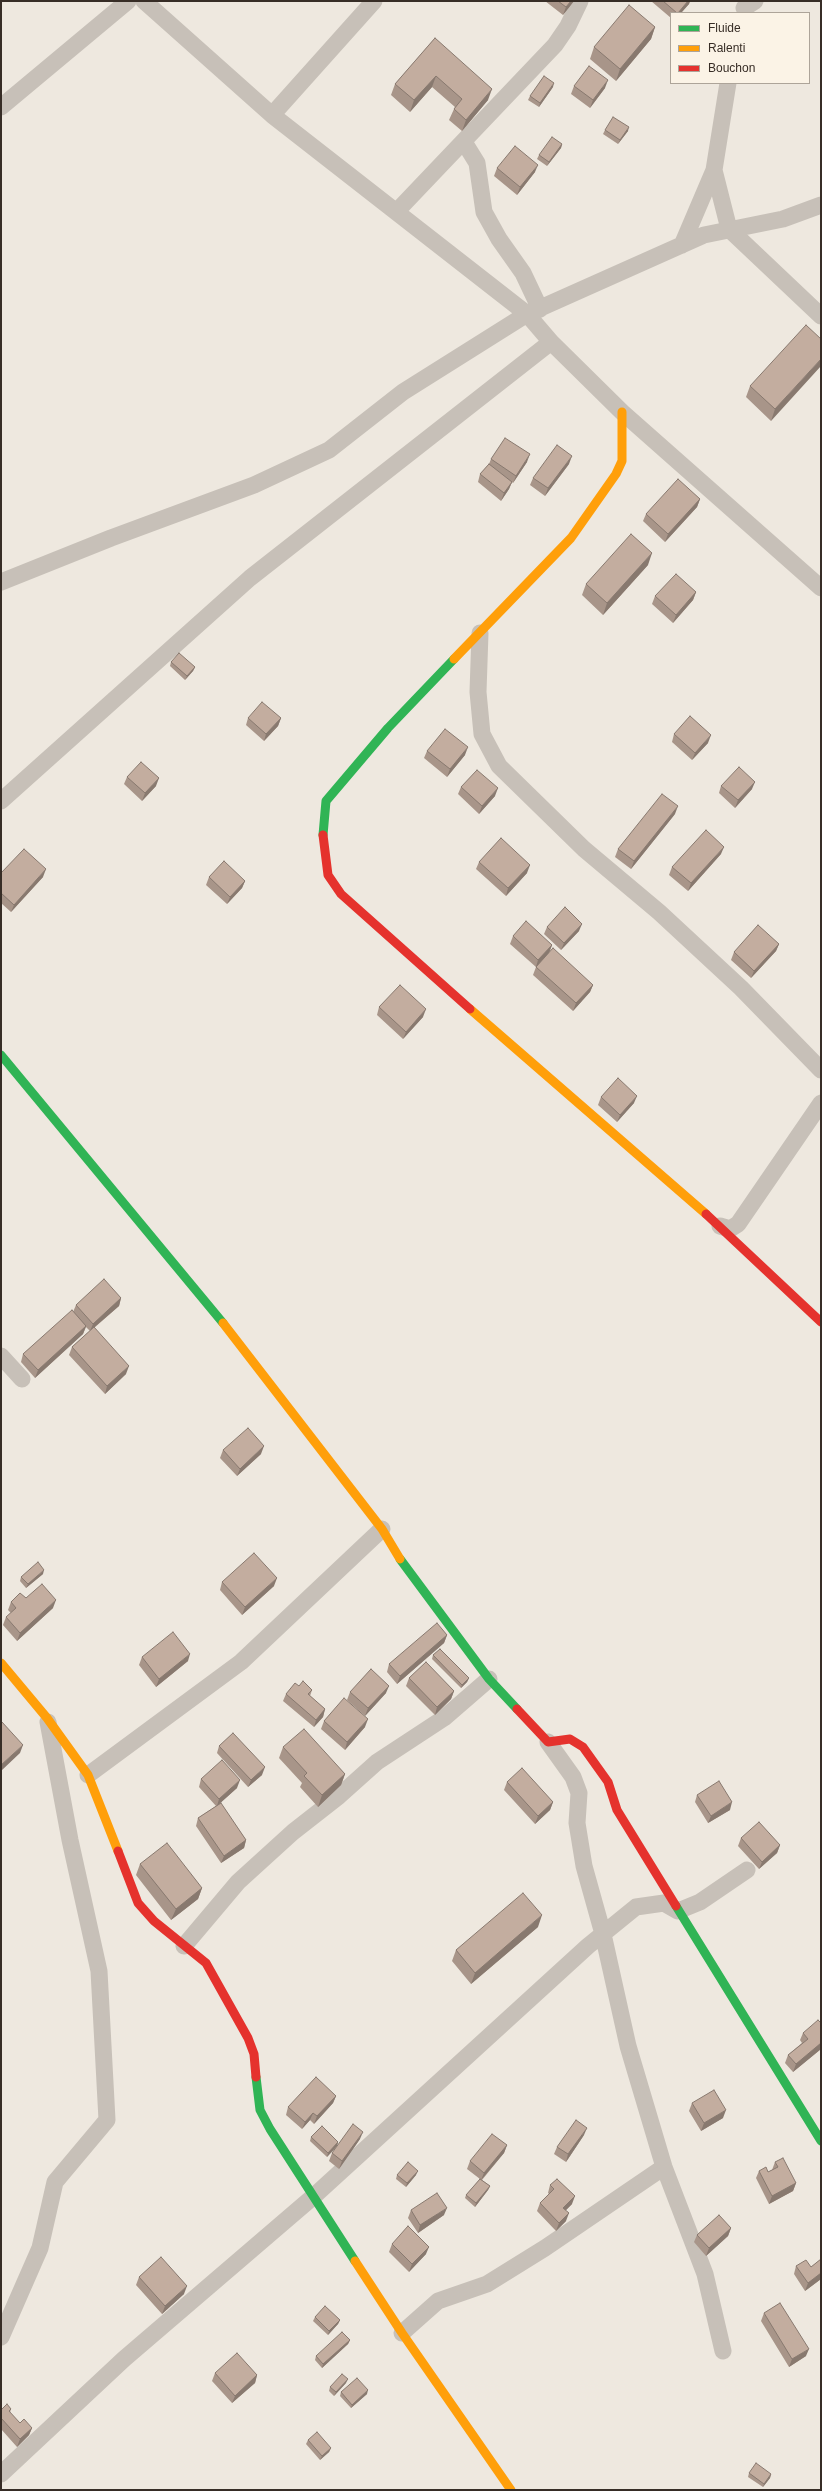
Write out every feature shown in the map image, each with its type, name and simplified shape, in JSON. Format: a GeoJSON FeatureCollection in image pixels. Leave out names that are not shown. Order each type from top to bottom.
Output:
{"type":"FeatureCollection","features":[{"type":"Feature","properties":{"kind":"street"},"geometry":{"type":"LineString","coordinates":[[1,107],[128,1]]}},
{"type":"Feature","properties":{"kind":"street"},"geometry":{"type":"LineString","coordinates":[[144,1],[272,115],[533,311]]}},
{"type":"Feature","properties":{"kind":"street"},"geometry":{"type":"LineString","coordinates":[[272,115],[374,1]]}},
{"type":"Feature","properties":{"kind":"street"},"geometry":{"type":"LineString","coordinates":[[398,211],[555,45],[568,26],[580,1]]}},
{"type":"Feature","properties":{"kind":"street"},"geometry":{"type":"LineString","coordinates":[[682,245],[714,170],[728,84]]}},
{"type":"Feature","properties":{"kind":"street"},"geometry":{"type":"LineString","coordinates":[[464,142],[477,163],[484,212],[499,239],[523,273],[533,311],[551,342],[622,412],[821,588]]}},
{"type":"Feature","properties":{"kind":"street"},"geometry":{"type":"LineString","coordinates":[[714,170],[729,229],[821,316]]}},
{"type":"Feature","properties":{"kind":"street"},"geometry":{"type":"LineString","coordinates":[[1,582],[111,538],[254,485],[329,450],[403,392],[533,311],[704,235],[783,219],[821,205]]}},
{"type":"Feature","properties":{"kind":"street"},"geometry":{"type":"LineString","coordinates":[[1,801],[250,578],[551,342]]}},
{"type":"Feature","properties":{"kind":"street"},"geometry":{"type":"LineString","coordinates":[[622,412],[622,460],[616,474],[571,538],[388,728],[326,801],[323,833],[328,875],[341,894],[360,914],[720,1226],[821,1322]]}},
{"type":"Feature","properties":{"kind":"street"},"geometry":{"type":"LineString","coordinates":[[480,633],[478,692],[482,734],[499,766],[584,849],[658,912],[741,988],[821,1070]]}},
{"type":"Feature","properties":{"kind":"street"},"geometry":{"type":"LineString","coordinates":[[1,1055],[241,1344],[382,1529],[409,1573],[488,1679],[548,1742],[573,1777],[579,1793],[577,1823],[584,1866],[603,1934],[628,2046],[664,2167],[705,2274],[723,2351]]}},
{"type":"Feature","properties":{"kind":"street"},"geometry":{"type":"LineString","coordinates":[[720,1226],[730,1229],[738,1224],[821,1103]]}},
{"type":"Feature","properties":{"kind":"street"},"geometry":{"type":"LineString","coordinates":[[1,1356],[22,1379]]}},
{"type":"Feature","properties":{"kind":"street"},"geometry":{"type":"LineString","coordinates":[[88,1775],[241,1662],[382,1529]]}},
{"type":"Feature","properties":{"kind":"street"},"geometry":{"type":"LineString","coordinates":[[1,1663],[47,1718],[88,1775],[138,1903],[154,1921],[206,1963],[248,2038],[254,2054],[260,2110],[270,2129],[402,2333],[511,2490]]}},
{"type":"Feature","properties":{"kind":"street"},"geometry":{"type":"LineString","coordinates":[[184,1946],[238,1882],[293,1832],[339,1796],[377,1762],[444,1718],[488,1679]]}},
{"type":"Feature","properties":{"kind":"street"},"geometry":{"type":"LineString","coordinates":[[1,2338],[40,2248],[55,2182],[107,2120],[99,1971],[70,1840],[47,1718]]}},
{"type":"Feature","properties":{"kind":"street"},"geometry":{"type":"LineString","coordinates":[[548,1742],[559,1739],[570,1739],[583,1747],[608,1782],[616,1810],[821,2141]]}},
{"type":"Feature","properties":{"kind":"street"},"geometry":{"type":"LineString","coordinates":[[678,1911],[700,1902],[747,1870]]}},
{"type":"Feature","properties":{"kind":"street"},"geometry":{"type":"LineString","coordinates":[[1,2474],[124,2359],[314,2196],[603,1934],[636,1907],[664,1903],[678,1911]]}},
{"type":"Feature","properties":{"kind":"street"},"geometry":{"type":"LineString","coordinates":[[402,2333],[438,2301],[487,2284],[545,2248],[664,2167]]}},
{"type":"Feature","properties":{"kind":"building"},"geometry":{"type":"Polygon","coordinates":[[[558,1],[571,1],[566,7],[558,1]]]}},
{"type":"Feature","properties":{"kind":"building"},"geometry":{"type":"Polygon","coordinates":[[[663,1],[688,1],[679,12],[676,12],[663,1]]]}},
{"type":"Feature","properties":{"kind":"building"},"geometry":{"type":"Polygon","coordinates":[[[629,5],[655,27],[620,69],[594,47],[629,5]]]}},
{"type":"Feature","properties":{"kind":"building"},"geometry":{"type":"Polygon","coordinates":[[[435,38],[492,89],[466,120],[454,109],[462,99],[436,76],[414,100],[395,84],[435,38]]]}},
{"type":"Feature","properties":{"kind":"building"},"geometry":{"type":"Polygon","coordinates":[[[589,66],[608,80],[593,100],[574,86],[589,66]]]}},
{"type":"Feature","properties":{"kind":"building"},"geometry":{"type":"Polygon","coordinates":[[[544,76],[554,83],[540,103],[530,96],[544,76]]]}},
{"type":"Feature","properties":{"kind":"building"},"geometry":{"type":"Polygon","coordinates":[[[613,117],[629,127],[620,140],[605,130],[613,117]]]}},
{"type":"Feature","properties":{"kind":"building"},"geometry":{"type":"Polygon","coordinates":[[[552,137],[562,144],[549,162],[539,155],[552,137]]]}},
{"type":"Feature","properties":{"kind":"building"},"geometry":{"type":"Polygon","coordinates":[[[515,146],[538,165],[520,187],[497,168],[515,146]]]}},
{"type":"Feature","properties":{"kind":"building"},"geometry":{"type":"Polygon","coordinates":[[[806,325],[821,339],[821,359],[775,409],[750,386],[806,325]]]}},
{"type":"Feature","properties":{"kind":"building"},"geometry":{"type":"Polygon","coordinates":[[[505,438],[530,454],[516,476],[491,459],[505,438]]]}},
{"type":"Feature","properties":{"kind":"building"},"geometry":{"type":"Polygon","coordinates":[[[557,445],[572,456],[548,488],[533,478],[557,445]]]}},
{"type":"Feature","properties":{"kind":"building"},"geometry":{"type":"Polygon","coordinates":[[[489,464],[512,482],[504,493],[480,474],[489,464]]]}},
{"type":"Feature","properties":{"kind":"building"},"geometry":{"type":"Polygon","coordinates":[[[678,479],[700,499],[668,534],[646,514],[678,479]]]}},
{"type":"Feature","properties":{"kind":"building"},"geometry":{"type":"Polygon","coordinates":[[[631,534],[652,553],[607,603],[586,584],[631,534]]]}},
{"type":"Feature","properties":{"kind":"building"},"geometry":{"type":"Polygon","coordinates":[[[676,574],[696,592],[676,615],[655,596],[676,574]]]}},
{"type":"Feature","properties":{"kind":"building"},"geometry":{"type":"Polygon","coordinates":[[[179,653],[195,667],[187,676],[171,662],[179,653]]]}},
{"type":"Feature","properties":{"kind":"building"},"geometry":{"type":"Polygon","coordinates":[[[262,702],[281,718],[266,734],[248,718],[262,702]]]}},
{"type":"Feature","properties":{"kind":"building"},"geometry":{"type":"Polygon","coordinates":[[[690,716],[711,735],[695,753],[674,734],[690,716]]]}},
{"type":"Feature","properties":{"kind":"building"},"geometry":{"type":"Polygon","coordinates":[[[445,729],[468,747],[450,769],[427,751],[445,729]]]}},
{"type":"Feature","properties":{"kind":"building"},"geometry":{"type":"Polygon","coordinates":[[[141,762],[159,778],[145,793],[127,777],[141,762]]]}},
{"type":"Feature","properties":{"kind":"building"},"geometry":{"type":"Polygon","coordinates":[[[739,767],[755,782],[738,800],[721,786],[739,767]]]}},
{"type":"Feature","properties":{"kind":"building"},"geometry":{"type":"Polygon","coordinates":[[[477,770],[498,788],[482,806],[461,787],[477,770]]]}},
{"type":"Feature","properties":{"kind":"building"},"geometry":{"type":"Polygon","coordinates":[[[662,794],[678,806],[634,861],[618,849],[662,794]]]}},
{"type":"Feature","properties":{"kind":"building"},"geometry":{"type":"Polygon","coordinates":[[[706,830],[724,847],[691,883],[672,867],[706,830]]]}},
{"type":"Feature","properties":{"kind":"building"},"geometry":{"type":"Polygon","coordinates":[[[501,838],[530,865],[508,888],[479,862],[501,838]]]}},
{"type":"Feature","properties":{"kind":"building"},"geometry":{"type":"Polygon","coordinates":[[[24,849],[46,869],[14,905],[1,893],[1,873],[24,849]]]}},
{"type":"Feature","properties":{"kind":"building"},"geometry":{"type":"Polygon","coordinates":[[[224,861],[245,881],[230,897],[209,877],[224,861]]]}},
{"type":"Feature","properties":{"kind":"building"},"geometry":{"type":"Polygon","coordinates":[[[565,907],[582,924],[564,943],[547,927],[565,907]]]}},
{"type":"Feature","properties":{"kind":"building"},"geometry":{"type":"Polygon","coordinates":[[[526,921],[552,945],[538,960],[513,936],[526,921]]]}},
{"type":"Feature","properties":{"kind":"building"},"geometry":{"type":"Polygon","coordinates":[[[758,925],[779,944],[754,971],[734,952],[758,925]]]}},
{"type":"Feature","properties":{"kind":"building"},"geometry":{"type":"Polygon","coordinates":[[[553,948],[593,985],[576,1003],[536,967],[553,948]]]}},
{"type":"Feature","properties":{"kind":"building"},"geometry":{"type":"Polygon","coordinates":[[[400,985],[426,1009],[406,1032],[379,1007],[400,985]]]}},
{"type":"Feature","properties":{"kind":"building"},"geometry":{"type":"Polygon","coordinates":[[[618,1078],[637,1096],[620,1115],[601,1097],[618,1078]]]}},
{"type":"Feature","properties":{"kind":"building"},"geometry":{"type":"Polygon","coordinates":[[[104,1279],[121,1298],[93,1324],[76,1305],[104,1279]]]}},
{"type":"Feature","properties":{"kind":"building"},"geometry":{"type":"Polygon","coordinates":[[[72,1310],[86,1326],[38,1370],[23,1354],[72,1310]]]}},
{"type":"Feature","properties":{"kind":"building"},"geometry":{"type":"Polygon","coordinates":[[[94,1327],[129,1366],[107,1386],[72,1347],[94,1327]]]}},
{"type":"Feature","properties":{"kind":"building"},"geometry":{"type":"Polygon","coordinates":[[[248,1428],[264,1446],[240,1469],[223,1450],[248,1428]]]}},
{"type":"Feature","properties":{"kind":"building"},"geometry":{"type":"Polygon","coordinates":[[[254,1553],[277,1578],[245,1607],[222,1582],[254,1553]]]}},
{"type":"Feature","properties":{"kind":"building"},"geometry":{"type":"Polygon","coordinates":[[[38,1562],[44,1570],[28,1584],[21,1577],[38,1562]]]}},
{"type":"Feature","properties":{"kind":"building"},"geometry":{"type":"Polygon","coordinates":[[[42,1584],[56,1600],[20,1633],[6,1617],[16,1608],[11,1602],[20,1593],[26,1598],[42,1584]]]}},
{"type":"Feature","properties":{"kind":"building"},"geometry":{"type":"Polygon","coordinates":[[[437,1623],[447,1635],[400,1676],[389,1664],[437,1623]]]}},
{"type":"Feature","properties":{"kind":"building"},"geometry":{"type":"Polygon","coordinates":[[[173,1632],[190,1654],[159,1679],[142,1657],[173,1632]]]}},
{"type":"Feature","properties":{"kind":"building"},"geometry":{"type":"Polygon","coordinates":[[[440,1649],[469,1678],[462,1685],[433,1655],[440,1649]]]}},
{"type":"Feature","properties":{"kind":"building"},"geometry":{"type":"Polygon","coordinates":[[[426,1662],[454,1691],[437,1707],[409,1678],[426,1662]]]}},
{"type":"Feature","properties":{"kind":"building"},"geometry":{"type":"Polygon","coordinates":[[[371,1669],[389,1686],[368,1708],[350,1692],[371,1669]]]}},
{"type":"Feature","properties":{"kind":"building"},"geometry":{"type":"Polygon","coordinates":[[[303,1681],[312,1690],[308,1694],[325,1709],[316,1720],[286,1694],[295,1683],[299,1686],[303,1681]]]}},
{"type":"Feature","properties":{"kind":"building"},"geometry":{"type":"Polygon","coordinates":[[[344,1698],[368,1719],[347,1742],[324,1721],[344,1698]]]}},
{"type":"Feature","properties":{"kind":"building"},"geometry":{"type":"Polygon","coordinates":[[[1,1722],[23,1745],[1,1765],[1,1722]]]}},
{"type":"Feature","properties":{"kind":"building"},"geometry":{"type":"Polygon","coordinates":[[[304,1729],[345,1774],[322,1795],[304,1776],[307,1773],[283,1747],[304,1729]]]}},
{"type":"Feature","properties":{"kind":"building"},"geometry":{"type":"Polygon","coordinates":[[[233,1733],[265,1767],[251,1780],[219,1746],[233,1733]]]}},
{"type":"Feature","properties":{"kind":"building"},"geometry":{"type":"Polygon","coordinates":[[[222,1760],[240,1780],[219,1799],[201,1779],[222,1760]]]}},
{"type":"Feature","properties":{"kind":"building"},"geometry":{"type":"Polygon","coordinates":[[[522,1768],[553,1802],[538,1816],[507,1782],[522,1768]]]}},
{"type":"Feature","properties":{"kind":"building"},"geometry":{"type":"Polygon","coordinates":[[[719,1781],[732,1802],[711,1816],[697,1795],[719,1781]]]}},
{"type":"Feature","properties":{"kind":"building"},"geometry":{"type":"Polygon","coordinates":[[[221,1803],[246,1840],[224,1856],[198,1818],[221,1803]]]}},
{"type":"Feature","properties":{"kind":"building"},"geometry":{"type":"Polygon","coordinates":[[[759,1822],[780,1845],[762,1862],[741,1838],[759,1822]]]}},
{"type":"Feature","properties":{"kind":"building"},"geometry":{"type":"Polygon","coordinates":[[[167,1843],[202,1888],[176,1909],[140,1864],[167,1843]]]}},
{"type":"Feature","properties":{"kind":"building"},"geometry":{"type":"Polygon","coordinates":[[[523,1893],[542,1915],[475,1973],[456,1950],[523,1893]]]}},
{"type":"Feature","properties":{"kind":"building"},"geometry":{"type":"Polygon","coordinates":[[[818,2020],[821,2023],[821,2043],[796,2064],[788,2055],[808,2039],[803,2033],[818,2020]]]}},
{"type":"Feature","properties":{"kind":"building"},"geometry":{"type":"Polygon","coordinates":[[[316,2077],[336,2096],[317,2116],[313,2113],[305,2122],[288,2107],[316,2077]]]}},
{"type":"Feature","properties":{"kind":"building"},"geometry":{"type":"Polygon","coordinates":[[[714,2090],[726,2110],[704,2123],[692,2103],[714,2090]]]}},
{"type":"Feature","properties":{"kind":"building"},"geometry":{"type":"Polygon","coordinates":[[[576,2120],[587,2128],[568,2154],[557,2147],[576,2120]]]}},
{"type":"Feature","properties":{"kind":"building"},"geometry":{"type":"Polygon","coordinates":[[[353,2124],[363,2132],[342,2161],[332,2153],[353,2124]]]}},
{"type":"Feature","properties":{"kind":"building"},"geometry":{"type":"Polygon","coordinates":[[[322,2126],[338,2142],[328,2153],[311,2137],[322,2126]]]}},
{"type":"Feature","properties":{"kind":"building"},"geometry":{"type":"Polygon","coordinates":[[[492,2134],[507,2145],[484,2173],[470,2161],[492,2134]]]}},
{"type":"Feature","properties":{"kind":"building"},"geometry":{"type":"Polygon","coordinates":[[[783,2158],[796,2183],[772,2196],[759,2171],[766,2167],[768,2172],[778,2167],[775,2162],[783,2158]]]}},
{"type":"Feature","properties":{"kind":"building"},"geometry":{"type":"Polygon","coordinates":[[[408,2162],[418,2171],[407,2183],[397,2175],[408,2162]]]}},
{"type":"Feature","properties":{"kind":"building"},"geometry":{"type":"Polygon","coordinates":[[[480,2179],[490,2186],[476,2203],[466,2195],[480,2179]]]}},
{"type":"Feature","properties":{"kind":"building"},"geometry":{"type":"Polygon","coordinates":[[[557,2179],[575,2196],[563,2208],[569,2213],[559,2223],[540,2203],[554,2189],[550,2185],[557,2179]]]}},
{"type":"Feature","properties":{"kind":"building"},"geometry":{"type":"Polygon","coordinates":[[[437,2193],[447,2208],[420,2225],[411,2210],[437,2193]]]}},
{"type":"Feature","properties":{"kind":"building"},"geometry":{"type":"Polygon","coordinates":[[[719,2215],[731,2228],[709,2248],[697,2235],[719,2215]]]}},
{"type":"Feature","properties":{"kind":"building"},"geometry":{"type":"Polygon","coordinates":[[[408,2226],[429,2247],[412,2264],[392,2244],[408,2226]]]}},
{"type":"Feature","properties":{"kind":"building"},"geometry":{"type":"Polygon","coordinates":[[[161,2257],[187,2286],[165,2306],[139,2277],[161,2257]]]}},
{"type":"Feature","properties":{"kind":"building"},"geometry":{"type":"Polygon","coordinates":[[[821,2259],[821,2273],[808,2283],[796,2266],[806,2260],[811,2267],[821,2259]]]}},
{"type":"Feature","properties":{"kind":"building"},"geometry":{"type":"Polygon","coordinates":[[[780,2303],[809,2349],[792,2359],[764,2313],[780,2303]]]}},
{"type":"Feature","properties":{"kind":"building"},"geometry":{"type":"Polygon","coordinates":[[[325,2306],[340,2320],[329,2331],[315,2317],[325,2306]]]}},
{"type":"Feature","properties":{"kind":"building"},"geometry":{"type":"Polygon","coordinates":[[[342,2332],[350,2340],[323,2364],[316,2356],[342,2332]]]}},
{"type":"Feature","properties":{"kind":"building"},"geometry":{"type":"Polygon","coordinates":[[[237,2353],[257,2375],[235,2396],[215,2373],[237,2353]]]}},
{"type":"Feature","properties":{"kind":"building"},"geometry":{"type":"Polygon","coordinates":[[[342,2374],[348,2379],[336,2392],[330,2387],[342,2374]]]}},
{"type":"Feature","properties":{"kind":"building"},"geometry":{"type":"Polygon","coordinates":[[[357,2378],[368,2390],[352,2405],[341,2392],[357,2378]]]}},
{"type":"Feature","properties":{"kind":"building"},"geometry":{"type":"Polygon","coordinates":[[[7,2404],[11,2409],[9,2411],[20,2423],[24,2419],[32,2428],[20,2439],[1,2418],[1,2410],[7,2404]]]}},
{"type":"Feature","properties":{"kind":"building"},"geometry":{"type":"Polygon","coordinates":[[[317,2432],[331,2448],[322,2456],[308,2440],[317,2432]]]}},
{"type":"Feature","properties":{"kind":"building"},"geometry":{"type":"Polygon","coordinates":[[[756,2463],[771,2474],[764,2484],[749,2473],[756,2463]]]}},
{"type":"Feature","properties":{"kind":"traffic: fast"},"geometry":{"type":"LineString","coordinates":[[323,835],[326,801],[388,728],[454,659]]}},
{"type":"Feature","properties":{"kind":"traffic: fast"},"geometry":{"type":"LineString","coordinates":[[1,1055],[223,1323]]}},
{"type":"Feature","properties":{"kind":"traffic: fast"},"geometry":{"type":"LineString","coordinates":[[400,1559],[489,1679],[517,1709]]}},
{"type":"Feature","properties":{"kind":"traffic: fast"},"geometry":{"type":"LineString","coordinates":[[676,1906],[821,2141]]}},
{"type":"Feature","properties":{"kind":"traffic: fast"},"geometry":{"type":"LineString","coordinates":[[256,2077],[260,2110],[270,2129],[355,2261]]}},
{"type":"Feature","properties":{"kind":"traffic: slow"},"geometry":{"type":"LineString","coordinates":[[454,659],[571,538],[616,474],[622,461],[622,412]]}},
{"type":"Feature","properties":{"kind":"traffic: slow"},"geometry":{"type":"LineString","coordinates":[[470,1009],[706,1214]]}},
{"type":"Feature","properties":{"kind":"traffic: slow"},"geometry":{"type":"LineString","coordinates":[[223,1323],[382,1529],[400,1559]]}},
{"type":"Feature","properties":{"kind":"traffic: slow"},"geometry":{"type":"LineString","coordinates":[[1,1663],[47,1718],[88,1775],[118,1851]]}},
{"type":"Feature","properties":{"kind":"traffic: slow"},"geometry":{"type":"LineString","coordinates":[[355,2261],[402,2333],[511,2490]]}},
{"type":"Feature","properties":{"kind":"traffic: jam"},"geometry":{"type":"LineString","coordinates":[[323,835],[328,875],[341,894],[470,1009]]}},
{"type":"Feature","properties":{"kind":"traffic: jam"},"geometry":{"type":"LineString","coordinates":[[706,1214],[821,1322]]}},
{"type":"Feature","properties":{"kind":"traffic: jam"},"geometry":{"type":"LineString","coordinates":[[517,1709],[548,1742],[570,1739],[583,1747],[608,1782],[617,1810],[676,1906]]}},
{"type":"Feature","properties":{"kind":"traffic: jam"},"geometry":{"type":"LineString","coordinates":[[118,1851],[138,1903],[154,1921],[206,1963],[248,2038],[254,2054],[256,2077]]}}]}
